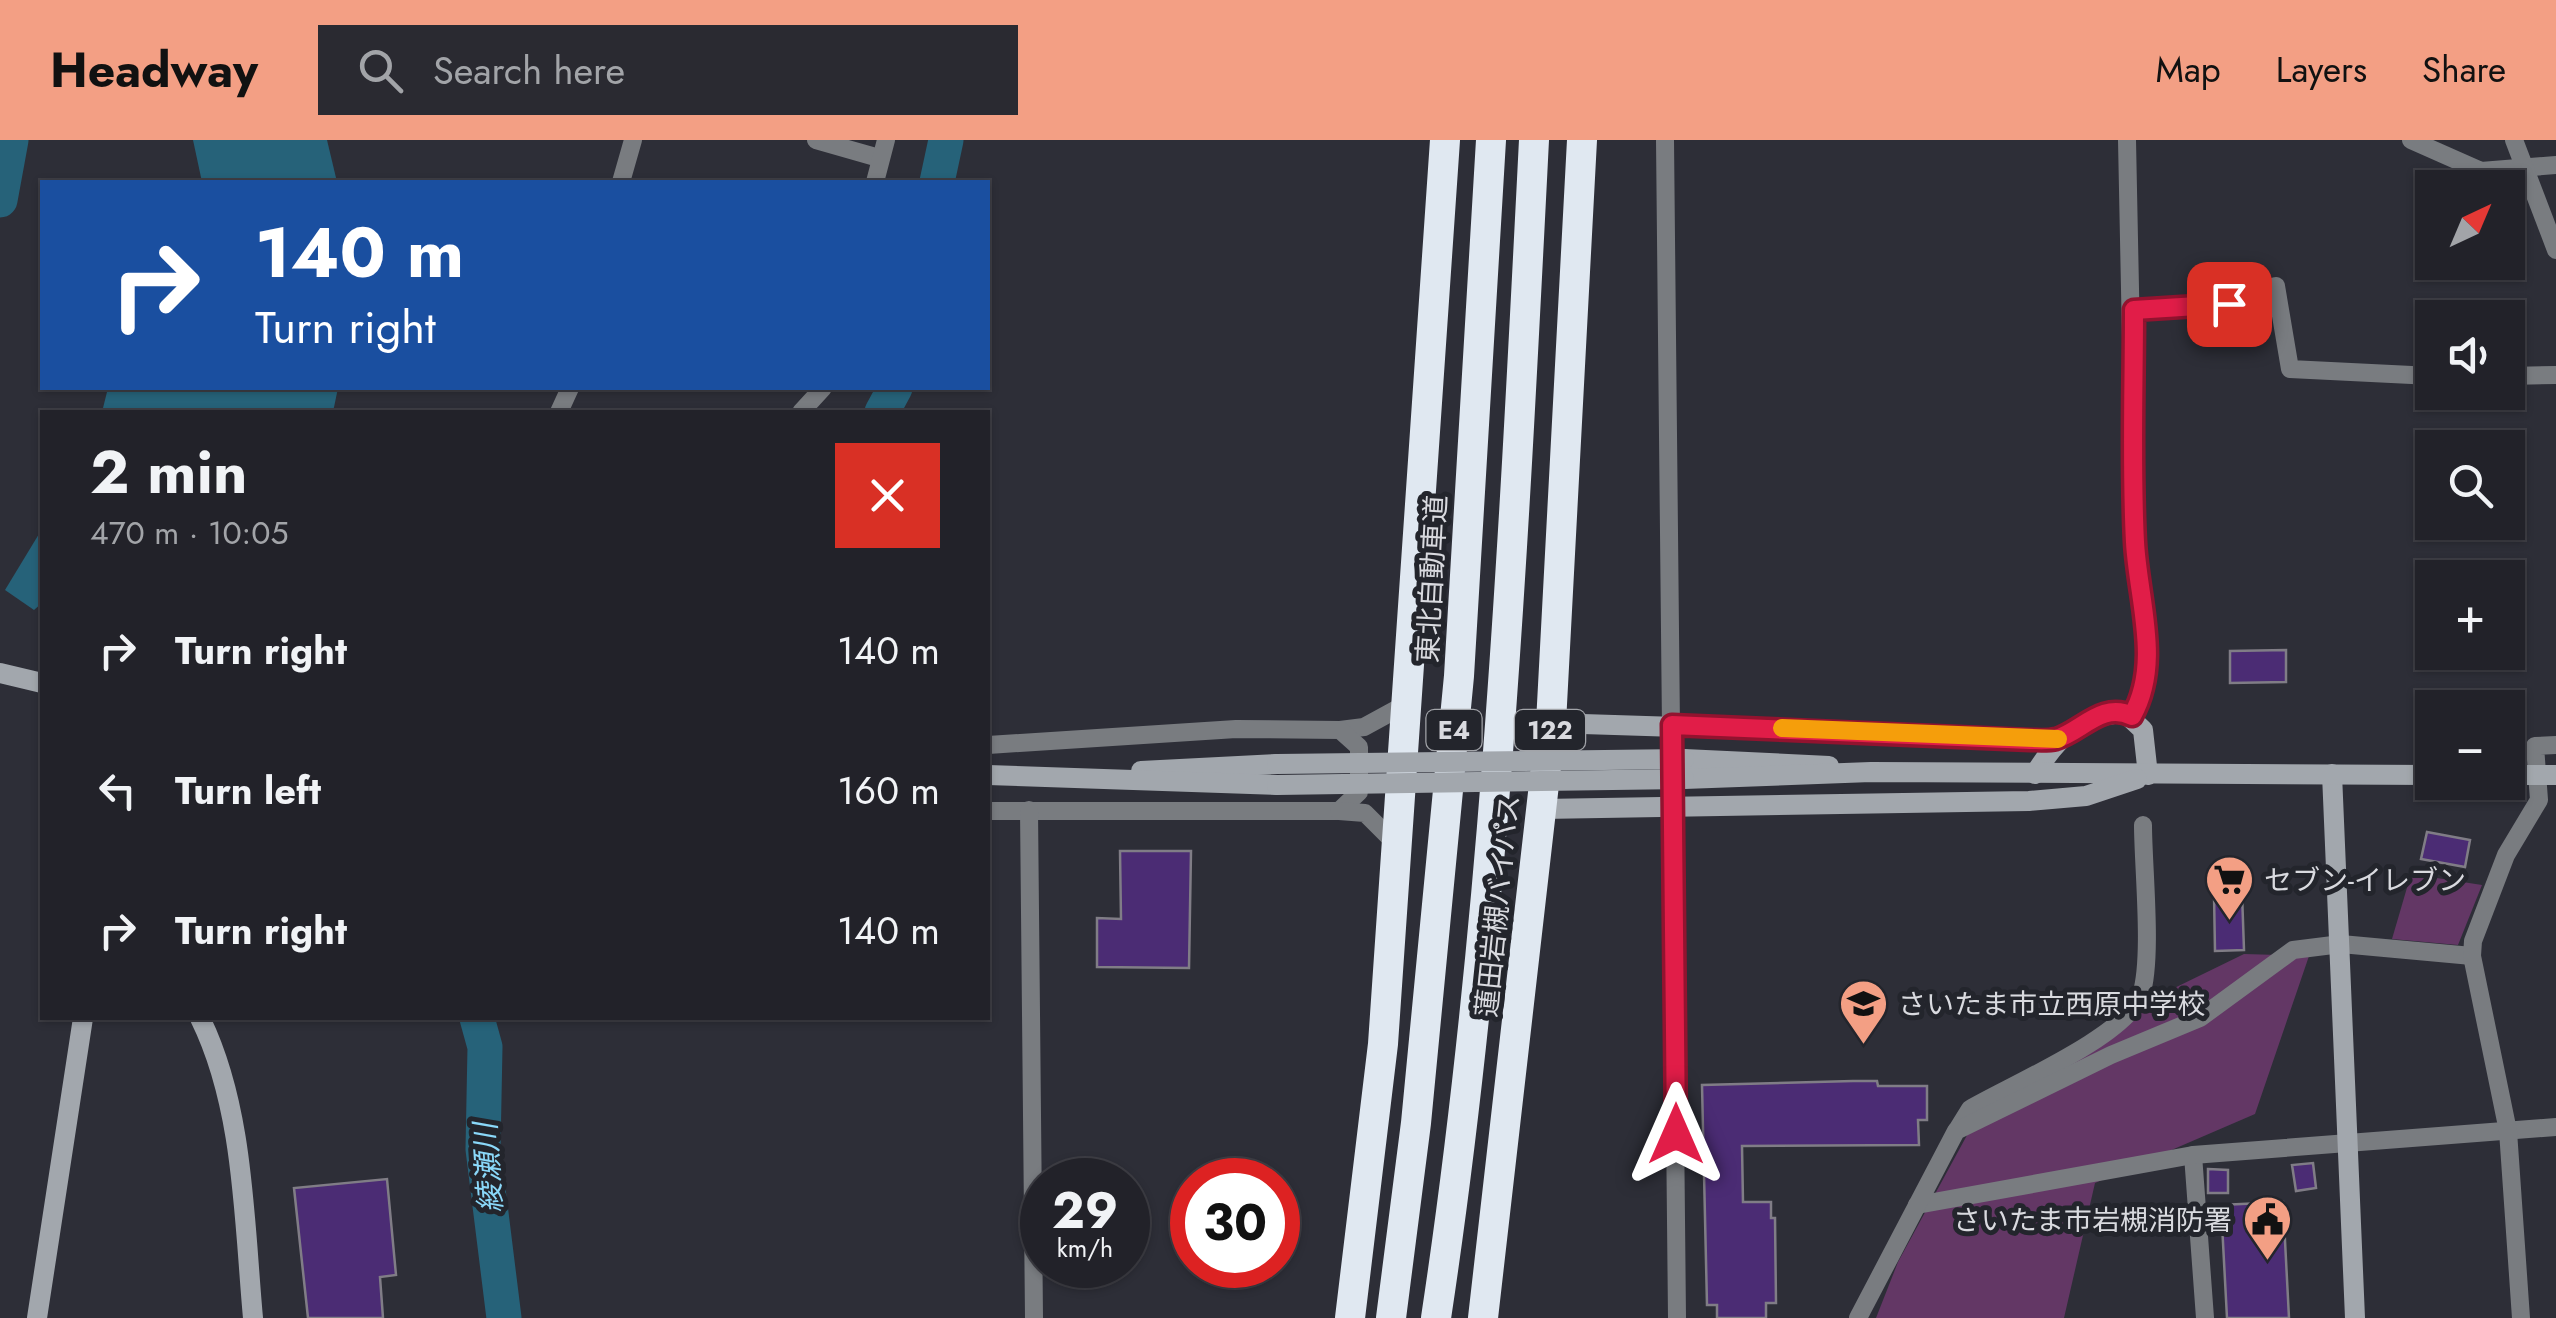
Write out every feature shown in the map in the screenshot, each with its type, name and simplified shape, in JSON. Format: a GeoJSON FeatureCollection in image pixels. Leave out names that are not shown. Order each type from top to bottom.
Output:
{"type":"FeatureCollection","features":[{"type":"Feature","properties":{"kind":"highway"},"geometry":{"type":"LineString","coordinates":[[1350,1318],[1383,1044],[1445,140]]}},
{"type":"Feature","properties":{"kind":"highway","name":"東北自動車道"},"geometry":{"type":"LineString","coordinates":[[1391,1318],[1416,1123],[1459,676],[1490,140]]}},
{"type":"Feature","properties":{"kind":"highway","name":"E4"},"geometry":{"type":"LineString","coordinates":[[1436,1318],[1471,1039],[1504,672],[1534,140]]}},
{"type":"Feature","properties":{"kind":"highway","name":"蓮田岩槻バイパス"},"geometry":{"type":"LineString","coordinates":[[1483,1318],[1551,724],[1582,140]]}},
{"type":"Feature","properties":{"kind":"street"},"geometry":{"type":"LineString","coordinates":[[622,180],[633,140]]}},
{"type":"Feature","properties":{"kind":"street"},"geometry":{"type":"LineString","coordinates":[[816,140],[882,149],[874,180]]}},
{"type":"Feature","properties":{"kind":"street"},"geometry":{"type":"LineString","coordinates":[[1665,140],[1677,1318]]}},
{"type":"Feature","properties":{"kind":"street"},"geometry":{"type":"LineString","coordinates":[[2127,140],[2134,310],[2135,543],[2148,659],[2141,700],[2132,716]]}},
{"type":"Feature","properties":{"kind":"street"},"geometry":{"type":"LineString","coordinates":[[2411,140],[2480,170],[2528,171],[2556,166]]}},
{"type":"Feature","properties":{"kind":"street"},"geometry":{"type":"LineString","coordinates":[[2514,140],[2556,250]]}},
{"type":"Feature","properties":{"kind":"street"},"geometry":{"type":"LineString","coordinates":[[2134,310],[2229,304],[2276,286],[2290,369],[2415,375]]}},
{"type":"Feature","properties":{"kind":"street"},"geometry":{"type":"LineString","coordinates":[[2525,376],[2556,375]]}},
{"type":"Feature","properties":{"kind":"street"},"geometry":{"type":"LineString","coordinates":[[803,410],[821,390]]}},
{"type":"Feature","properties":{"kind":"street"},"geometry":{"type":"LineString","coordinates":[[0,674],[40,683]]}},
{"type":"Feature","properties":{"kind":"street"},"geometry":{"type":"LineString","coordinates":[[990,745],[1236,730],[1340,730],[1364,727],[1408,703]]}},
{"type":"Feature","properties":{"kind":"street"},"geometry":{"type":"LineString","coordinates":[[2035,774],[2058,739],[2088,719],[2124,712],[2143,730],[2148,775]]}},
{"type":"Feature","properties":{"kind":"street"},"geometry":{"type":"LineString","coordinates":[[1551,724],[2058,739]]}},
{"type":"Feature","properties":{"kind":"street"},"geometry":{"type":"LineString","coordinates":[[1339,811],[1359,792],[1359,747],[1340,730]]}},
{"type":"Feature","properties":{"kind":"street"},"geometry":{"type":"LineString","coordinates":[[2521,1318],[2508,1131],[2472,956],[2473,941],[2506,854],[2540,800],[2547,775],[2535,746],[2556,746]]}},
{"type":"Feature","properties":{"kind":"street"},"geometry":{"type":"LineString","coordinates":[[990,776],[1104,776],[1178,766],[1277,774],[1684,769],[1788,760],[1870,772],[2415,775]]}},
{"type":"Feature","properties":{"kind":"street"},"geometry":{"type":"LineString","coordinates":[[2332,774],[2355,1318]]}},
{"type":"Feature","properties":{"kind":"street"},"geometry":{"type":"LineString","coordinates":[[1542,810],[2029,802],[2086,796],[2148,775]]}},
{"type":"Feature","properties":{"kind":"street"},"geometry":{"type":"LineString","coordinates":[[1029,810],[1034,1318]]}},
{"type":"Feature","properties":{"kind":"street"},"geometry":{"type":"LineString","coordinates":[[990,811],[1365,813],[1398,846]]}},
{"type":"Feature","properties":{"kind":"street"},"geometry":{"type":"LineString","coordinates":[[1858,1318],[1970,1109],[2115,1030],[2136,1007],[2144,978],[2142,825]]}},
{"type":"Feature","properties":{"kind":"street"},"geometry":{"type":"LineString","coordinates":[[1956,1131],[2111,1055],[2200,1018],[2293,950],[2341,944],[2472,956]]}},
{"type":"Feature","properties":{"kind":"street"},"geometry":{"type":"LineString","coordinates":[[36,1318],[83,1020]]}},
{"type":"Feature","properties":{"kind":"street"},"geometry":{"type":"LineString","coordinates":[[201,1020],[216,1048],[238,1161],[253,1318]]}},
{"type":"Feature","properties":{"kind":"street"},"geometry":{"type":"LineString","coordinates":[[1916,1205],[2193,1155],[2556,1127]]}},
{"type":"Feature","properties":{"kind":"street"},"geometry":{"type":"LineString","coordinates":[[2193,1155],[2206,1318]]}},
{"type":"Feature","properties":{"kind":"shaded area"},"geometry":{"type":"Polygon","coordinates":[[[2411,874],[2482,885],[2458,945],[2392,939],[2411,874]]]}},
{"type":"Feature","properties":{"kind":"shaded area"},"geometry":{"type":"Polygon","coordinates":[[[2244,954],[2309,956],[2255,1114],[2095,1183],[2064,1318],[1876,1318],[1898,1262],[1978,1115],[2160,995],[2244,954]]]}},
{"type":"Feature","properties":{"kind":"water"},"geometry":{"type":"Polygon","coordinates":[[[193,140],[327,140],[337,180],[202,180],[193,140]]]}},
{"type":"Feature","properties":{"kind":"water"},"geometry":{"type":"Polygon","coordinates":[[[108,390],[338,390],[333,410],[102,410],[108,390]]]}},
{"type":"Feature","properties":{"kind":"water"},"geometry":{"type":"Polygon","coordinates":[[[40,532],[40,605],[34,610],[5,590],[40,532]]]}},
{"type":"Feature","properties":{"kind":"building"},"geometry":{"type":"Polygon","coordinates":[[[2286,650],[2286,682],[2230,683],[2230,651],[2286,650]]]}},
{"type":"Feature","properties":{"kind":"building"},"geometry":{"type":"Polygon","coordinates":[[[2427,832],[2470,840],[2465,867],[2421,859],[2427,832]]]}},
{"type":"Feature","properties":{"kind":"building"},"geometry":{"type":"Polygon","coordinates":[[[1120,851],[1191,851],[1189,968],[1097,967],[1097,918],[1121,919],[1120,851]]]}},
{"type":"Feature","properties":{"kind":"building","name":"セブン-イレブン"},"geometry":{"type":"Polygon","coordinates":[[[2242,893],[2244,950],[2215,951],[2214,894],[2242,893]]]}},
{"type":"Feature","properties":{"kind":"building"},"geometry":{"type":"Polygon","coordinates":[[[1877,1081],[1878,1086],[1927,1086],[1927,1120],[1918,1120],[1919,1145],[1742,1146],[1743,1202],[1771,1202],[1771,1218],[1775,1218],[1776,1303],[1766,1303],[1766,1318],[1717,1318],[1717,1305],[1707,1305],[1702,1085],[1877,1081]]]}},
{"type":"Feature","properties":{"kind":"building"},"geometry":{"type":"Polygon","coordinates":[[[2313,1163],[2316,1188],[2296,1191],[2292,1165],[2313,1163]]]}},
{"type":"Feature","properties":{"kind":"building"},"geometry":{"type":"Polygon","coordinates":[[[2208,1169],[2228,1170],[2228,1193],[2208,1193],[2208,1169]]]}},
{"type":"Feature","properties":{"kind":"building"},"geometry":{"type":"Polygon","coordinates":[[[387,1179],[396,1275],[380,1277],[383,1318],[308,1318],[294,1188],[387,1179]]]}},
{"type":"Feature","properties":{"kind":"building"},"geometry":{"type":"Polygon","coordinates":[[[2283,1202],[2289,1318],[2227,1318],[2221,1205],[2283,1202]]]}},
{"type":"Feature","properties":{"kind":"waterway"},"geometry":{"type":"LineString","coordinates":[[0,200],[11,140]]}},
{"type":"Feature","properties":{"kind":"waterway","name":"綾瀬川"},"geometry":{"type":"LineString","coordinates":[[937,180],[946,140]]}},
{"type":"Feature","properties":{"kind":"waterway","name":"綾瀬川"},"geometry":{"type":"LineString","coordinates":[[883,410],[894,390]]}},
{"type":"Feature","properties":{"kind":"waterway","name":"綾瀬川"},"geometry":{"type":"LineString","coordinates":[[478,1020],[485,1047],[483,1149],[504,1318]]}},
{"type":"Feature","properties":{"kind":"slow traffic"},"geometry":{"type":"LineString","coordinates":[[1782,728],[2058,739]]}},
{"type":"Feature","properties":{"kind":"place","name":"セブン-イレブン"},"geometry":{"type":"Point","coordinates":[2229,922]}},
{"type":"Feature","properties":{"kind":"place","name":"さいたま市立西原中学校"},"geometry":{"type":"Point","coordinates":[1863,1046]}},
{"type":"Feature","properties":{"kind":"place","name":"さいたま市岩槻消防署"},"geometry":{"type":"Point","coordinates":[2267,1262]}},
{"type":"Feature","properties":{"kind":"route"},"geometry":{"type":"LineString","coordinates":[[1676,1134],[1672,725],[2030,740],[2058,739],[2088,719],[2109,714],[2124,712],[2132,716],[2145,686],[2148,659],[2135,543],[2134,310],[2229,304]]}}]}
